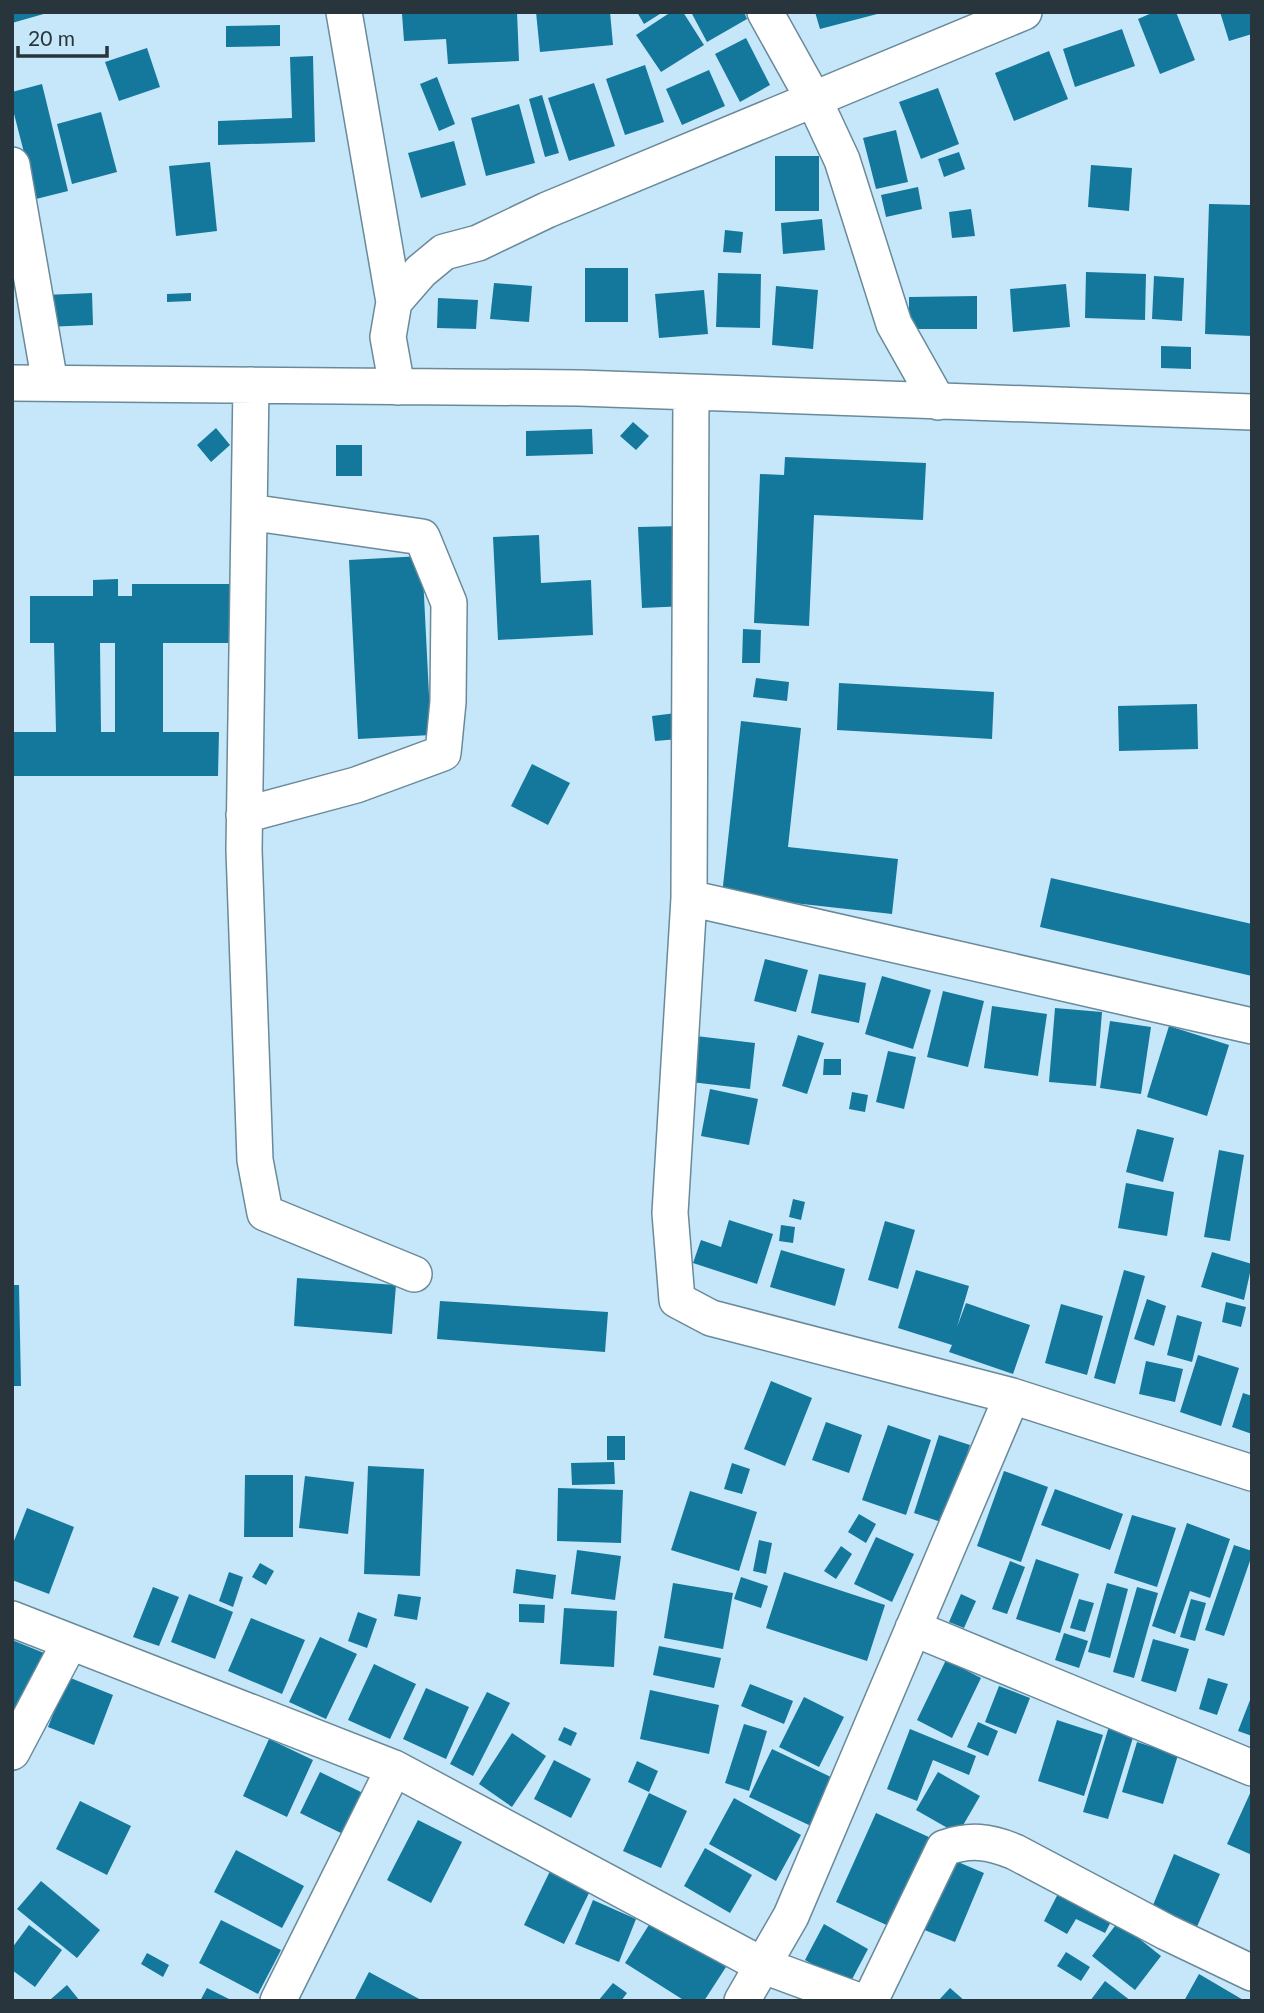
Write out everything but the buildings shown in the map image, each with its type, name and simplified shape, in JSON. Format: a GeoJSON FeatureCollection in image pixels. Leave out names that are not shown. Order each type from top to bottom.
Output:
{"type":"FeatureCollection","features":[{"type":"Feature","properties":{"kind":"street"},"geometry":{"type":"LineString","coordinates":[[344,12],[394,302],[388,337],[397,387]]}},
{"type":"Feature","properties":{"kind":"street"},"geometry":{"type":"LineString","coordinates":[[765,12],[814,100],[842,160],[894,324],[938,402]]}},
{"type":"Feature","properties":{"kind":"street"},"geometry":{"type":"LineString","coordinates":[[394,302],[421,271],[444,252],[478,243],[547,210],[1024,12]]}},
{"type":"Feature","properties":{"kind":"street"},"geometry":{"type":"LineString","coordinates":[[12,165],[50,383]]}},
{"type":"Feature","properties":{"kind":"street"},"geometry":{"type":"LineString","coordinates":[[12,383],[691,393],[1172,407],[1252,412]]}},
{"type":"Feature","properties":{"kind":"street"},"geometry":{"type":"LineString","coordinates":[[251,385],[244,815],[255,1160],[265,1213],[414,1274]]}},
{"type":"Feature","properties":{"kind":"street"},"geometry":{"type":"LineString","coordinates":[[691,393],[689,898],[670,1213],[677,1300],[711,1318],[1012,1395],[1252,1474]]}},
{"type":"Feature","properties":{"kind":"street"},"geometry":{"type":"LineString","coordinates":[[244,815],[356,785],[443,753],[448,702],[449,603],[422,537],[249,512]]}},
{"type":"Feature","properties":{"kind":"street"},"geometry":{"type":"LineString","coordinates":[[689,898],[1252,1026]]}},
{"type":"Feature","properties":{"kind":"street"},"geometry":{"type":"LineString","coordinates":[[742,2001],[792,1916],[1012,1395]]}},
{"type":"Feature","properties":{"kind":"street"},"geometry":{"type":"LineString","coordinates":[[12,1619],[394,1768],[764,1966],[859,2001]]}},
{"type":"Feature","properties":{"kind":"street"},"geometry":{"type":"LineString","coordinates":[[913,1628],[1252,1768]]}},
{"type":"Feature","properties":{"kind":"street"},"geometry":{"type":"LineString","coordinates":[[12,1752],[70,1642]]}},
{"type":"Feature","properties":{"kind":"street"},"geometry":{"type":"LineString","coordinates":[[278,2001],[394,1768]]}},
{"type":"Feature","properties":{"kind":"street"},"geometry":{"type":"LineString","coordinates":[[870,2001],[944,1848],[961,1842],[992,1842],[1252,1973]]}}]}
